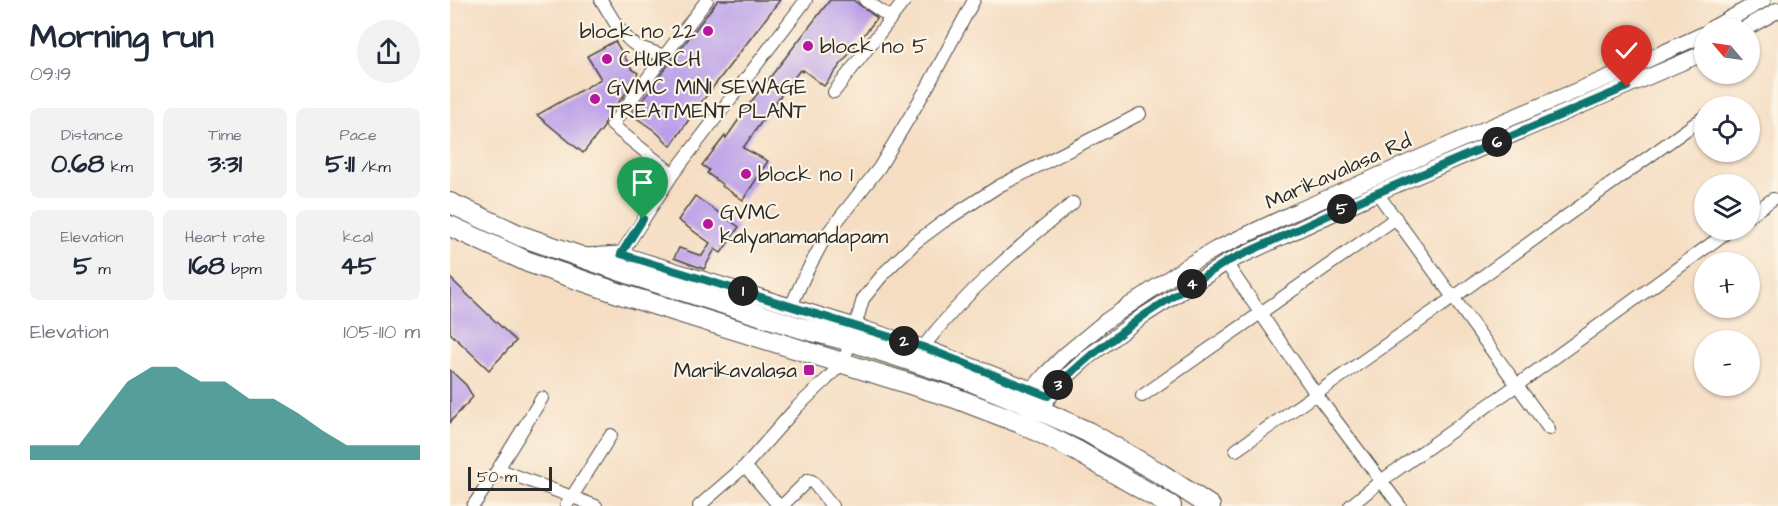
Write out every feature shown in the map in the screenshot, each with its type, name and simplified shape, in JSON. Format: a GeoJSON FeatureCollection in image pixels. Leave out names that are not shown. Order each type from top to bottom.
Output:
{"type":"FeatureCollection","features":[{"type":"Feature","properties":{"kind":"main road"},"geometry":{"type":"LineString","coordinates":[[450,203],[521,236],[578,256],[801,328],[853,334],[922,363],[1035,399],[1210,506]]}},
{"type":"Feature","properties":{"kind":"main road"},"geometry":{"type":"LineString","coordinates":[[450,226],[528,262],[627,296],[955,398],[1023,424],[1077,451],[1171,506]]}},
{"type":"Feature","properties":{"kind":"street"},"geometry":{"type":"LineString","coordinates":[[601,0],[630,41],[646,50],[665,56]]}},
{"type":"Feature","properties":{"kind":"street"},"geometry":{"type":"LineString","coordinates":[[621,254],[673,174],[807,0]]}},
{"type":"Feature","properties":{"kind":"street"},"geometry":{"type":"LineString","coordinates":[[865,0],[891,18]]}},
{"type":"Feature","properties":{"kind":"street"},"geometry":{"type":"LineString","coordinates":[[834,92],[904,0]]}},
{"type":"Feature","properties":{"kind":"street"},"geometry":{"type":"LineString","coordinates":[[791,306],[827,234],[879,168],[928,86],[974,0]]}},
{"type":"Feature","properties":{"kind":"street"},"geometry":{"type":"LineString","coordinates":[[1730,18],[1762,0]]}},
{"type":"Feature","properties":{"kind":"street"},"geometry":{"type":"LineString","coordinates":[[673,174],[612,125],[665,56],[701,3]]}},
{"type":"Feature","properties":{"kind":"street"},"geometry":{"type":"LineString","coordinates":[[1760,20],[1778,10]]}},
{"type":"Feature","properties":{"kind":"street","name":"Marikavalasa Rd"},"geometry":{"type":"LineString","coordinates":[[1035,399],[1063,380],[1134,323],[1226,262],[1624,80],[1694,40]]}},
{"type":"Feature","properties":{"kind":"street","name":"Marikavalasa Rd"},"geometry":{"type":"LineString","coordinates":[[1035,399],[1065,355],[1106,321],[1216,249],[1437,150],[1694,56]]}},
{"type":"Feature","properties":{"kind":"street"},"geometry":{"type":"LineString","coordinates":[[699,506],[745,466],[797,407],[828,380],[843,362],[863,298],[885,272],[916,242],[999,186],[1140,114]]}},
{"type":"Feature","properties":{"kind":"street"},"geometry":{"type":"LineString","coordinates":[[1236,450],[1694,124]]}},
{"type":"Feature","properties":{"kind":"street"},"geometry":{"type":"LineString","coordinates":[[1377,193],[1549,429]]}},
{"type":"Feature","properties":{"kind":"street"},"geometry":{"type":"LineString","coordinates":[[1760,208],[1773,198]]}},
{"type":"Feature","properties":{"kind":"street"},"geometry":{"type":"LineString","coordinates":[[923,347],[943,321],[976,286],[1073,202]]}},
{"type":"Feature","properties":{"kind":"street"},"geometry":{"type":"LineString","coordinates":[[1142,396],[1396,218]]}},
{"type":"Feature","properties":{"kind":"street"},"geometry":{"type":"LineString","coordinates":[[1350,506],[1381,481],[1716,240]]}},
{"type":"Feature","properties":{"kind":"street"},"geometry":{"type":"LineString","coordinates":[[578,256],[621,254],[791,306],[853,334],[923,347],[1035,399]]}},
{"type":"Feature","properties":{"kind":"street"},"geometry":{"type":"LineString","coordinates":[[1226,262],[1316,394],[1400,506]]}},
{"type":"Feature","properties":{"kind":"street"},"geometry":{"type":"LineString","coordinates":[[473,506],[542,398]]}},
{"type":"Feature","properties":{"kind":"street"},"geometry":{"type":"LineString","coordinates":[[568,502],[611,435]]}},
{"type":"Feature","properties":{"kind":"street"},"geometry":{"type":"LineString","coordinates":[[745,466],[780,506],[808,480],[812,481],[832,506]]}},
{"type":"Feature","properties":{"kind":"street"},"geometry":{"type":"LineString","coordinates":[[498,469],[568,502],[596,506]]}},
{"type":"Feature","properties":{"kind":"building"},"geometry":{"type":"Polygon","coordinates":[[[718,0],[780,0],[694,112],[671,146],[631,114],[718,0]]]}},
{"type":"Feature","properties":{"kind":"building"},"geometry":{"type":"Polygon","coordinates":[[[830,0],[853,0],[877,18],[824,86],[800,70],[767,114],[743,148],[768,161],[743,200],[722,186],[707,173],[709,170],[702,165],[725,136],[726,138],[830,0]]]}},
{"type":"Feature","properties":{"kind":"building","name":"GVMC MINI SEWAGE TREATMENT PLANT"},"geometry":{"type":"Polygon","coordinates":[[[615,41],[632,69],[638,73],[635,81],[605,120],[604,127],[583,153],[537,115],[601,79],[587,56],[615,41]]]}},
{"type":"Feature","properties":{"kind":"building","name":"GVMC kalyanamandapam"},"geometry":{"type":"Polygon","coordinates":[[[695,196],[739,227],[721,253],[715,249],[704,269],[674,258],[679,248],[702,256],[710,243],[678,220],[695,196]]]}},
{"type":"Feature","properties":{"kind":"building"},"geometry":{"type":"Polygon","coordinates":[[[450,278],[516,341],[489,370],[450,333],[450,278]]]}},
{"type":"Feature","properties":{"kind":"building"},"geometry":{"type":"Polygon","coordinates":[[[450,370],[466,385],[473,397],[450,422],[450,370]]]}},
{"type":"Feature","properties":{"kind":"place","name":"block no 22"},"geometry":{"type":"Point","coordinates":[708,31]}},
{"type":"Feature","properties":{"kind":"place","name":"block no 5"},"geometry":{"type":"Point","coordinates":[808,46]}},
{"type":"Feature","properties":{"kind":"place","name":"CHURCH"},"geometry":{"type":"Point","coordinates":[607,59]}},
{"type":"Feature","properties":{"kind":"place","name":"GVMC MINI SEWAGE TREATMENT PLANT"},"geometry":{"type":"Point","coordinates":[595,99]}},
{"type":"Feature","properties":{"kind":"place","name":"block no 1"},"geometry":{"type":"Point","coordinates":[746,174]}},
{"type":"Feature","properties":{"kind":"place","name":"GVMC kalyanamandapam"},"geometry":{"type":"Point","coordinates":[708,224]}},
{"type":"Feature","properties":{"kind":"place","name":"Marikavalasa"},"geometry":{"type":"Point","coordinates":[809,370]}},
{"type":"Feature","properties":{"kind":"route"},"geometry":{"type":"LineString","coordinates":[[643,219],[621,254],[923,347],[1048,396],[1089,357],[1143,316],[1226,262],[1377,193],[1627,87]]}}]}
